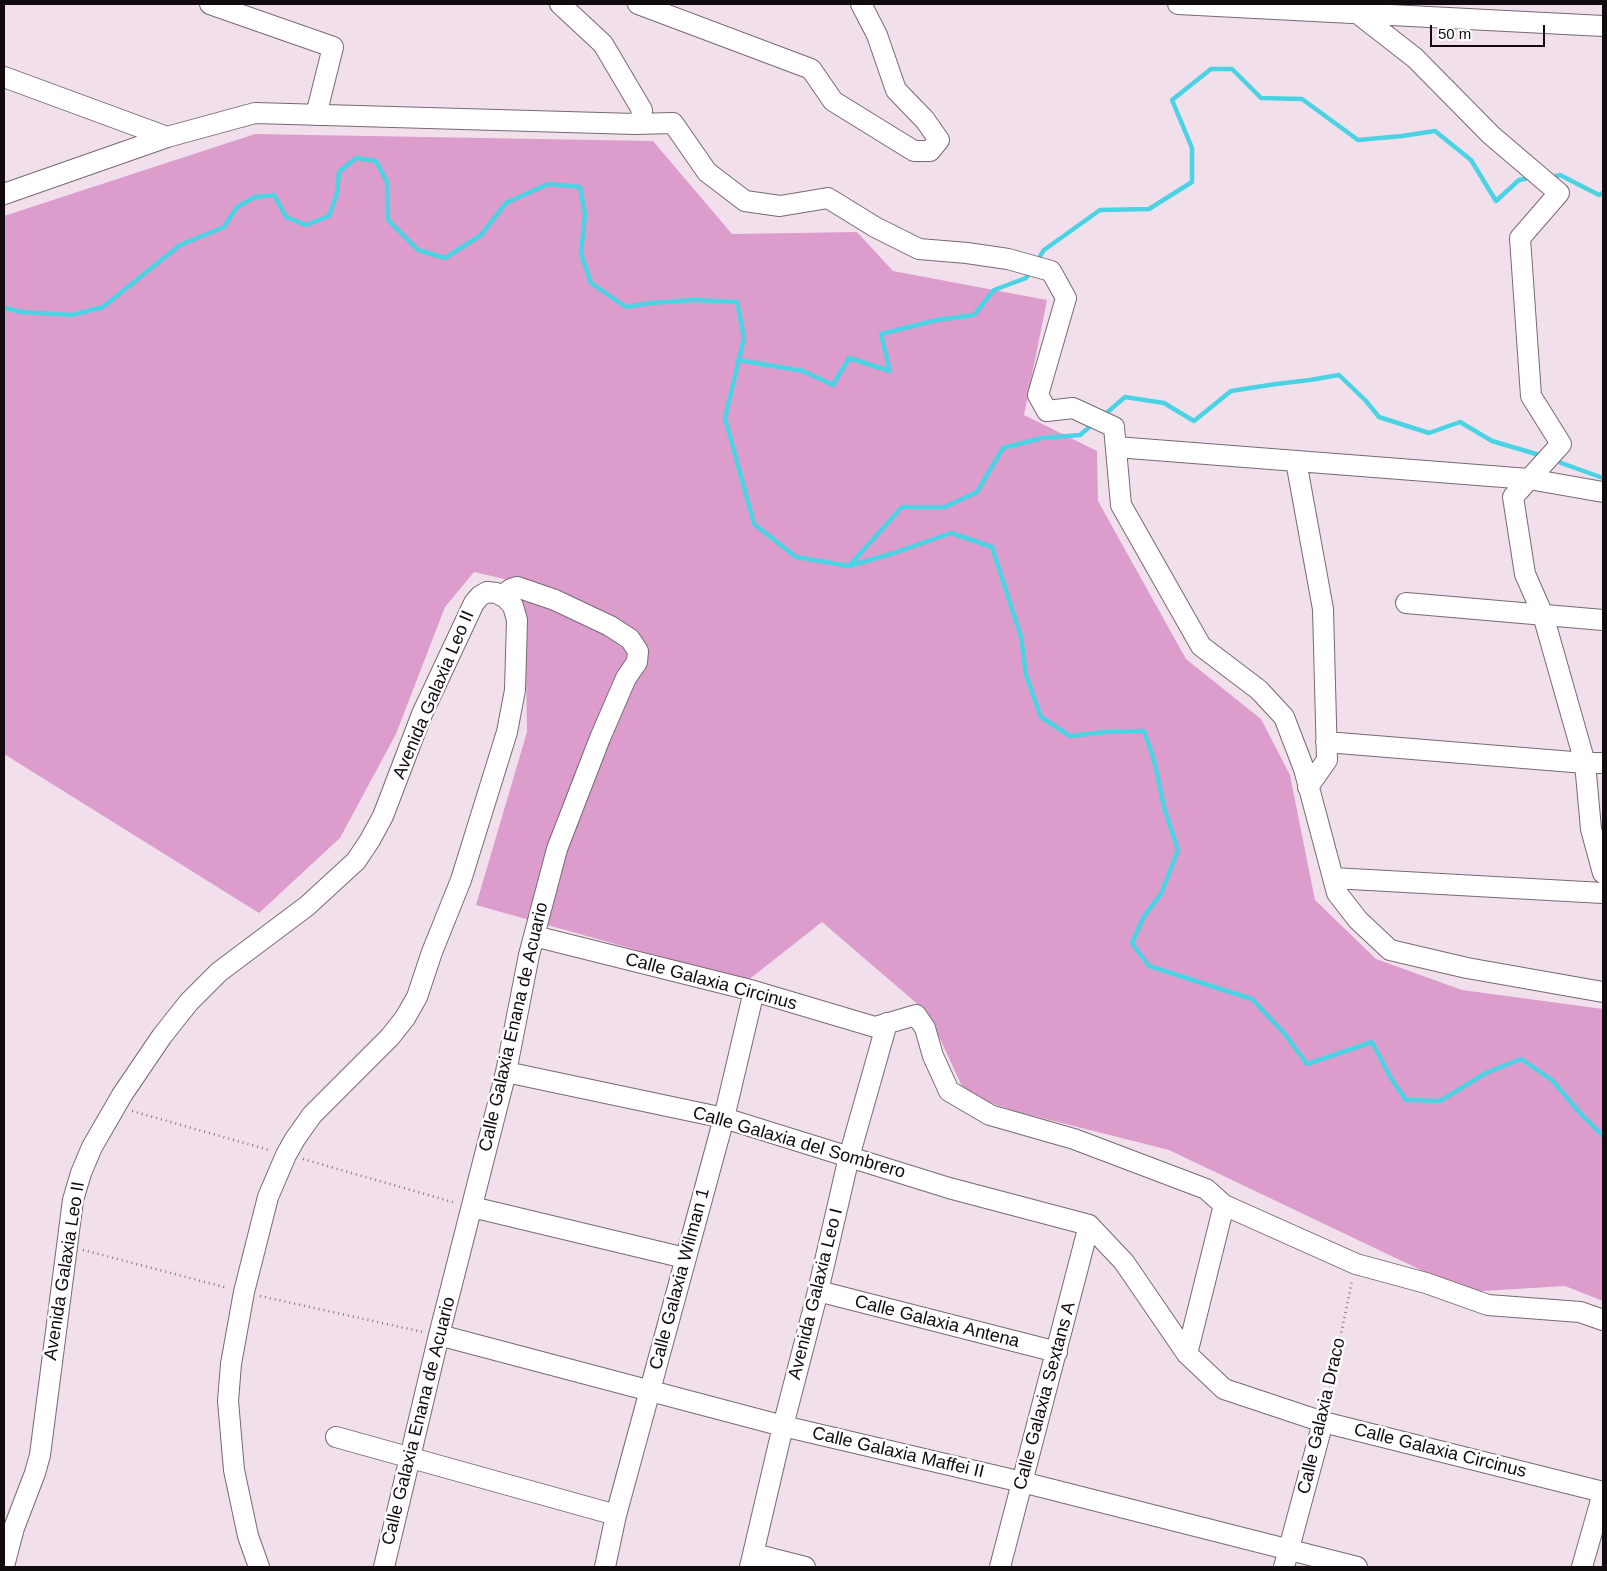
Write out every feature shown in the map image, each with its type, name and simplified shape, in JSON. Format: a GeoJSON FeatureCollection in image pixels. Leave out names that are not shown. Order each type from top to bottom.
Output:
{"type":"FeatureCollection","features":[{"type":"Feature","properties":{"kind":"street"},"geometry":{"type":"LineString","coordinates":[[210,4],[332,47],[316,115]]}},
{"type":"Feature","properties":{"kind":"street"},"geometry":{"type":"LineString","coordinates":[[560,4],[603,44],[642,110],[642,118],[636,124]]}},
{"type":"Feature","properties":{"kind":"street"},"geometry":{"type":"LineString","coordinates":[[638,4],[811,69],[832,101],[914,151],[930,151],[939,140],[925,120],[896,90],[877,35],[861,4]]}},
{"type":"Feature","properties":{"kind":"street"},"geometry":{"type":"LineString","coordinates":[[1178,4],[1356,8],[1603,26]]}},
{"type":"Feature","properties":{"kind":"street"},"geometry":{"type":"LineString","coordinates":[[1356,8],[1415,58],[1491,136],[1559,192],[1520,238],[1531,396],[1560,444],[1513,497],[1525,574],[1544,615],[1594,763],[1591,829],[1603,873]]}},
{"type":"Feature","properties":{"kind":"street"},"geometry":{"type":"LineString","coordinates":[[4,77],[167,137]]}},
{"type":"Feature","properties":{"kind":"street"},"geometry":{"type":"LineString","coordinates":[[4,194],[167,137],[255,113],[636,124],[673,123],[707,172],[745,201],[780,206],[828,198],[875,227],[919,249],[1008,259],[1051,271],[1066,298],[1038,395],[1047,411],[1073,408],[1114,427],[1121,505],[1201,646],[1259,690],[1284,717],[1304,769],[1337,893],[1358,920],[1390,950],[1467,968],[1603,992]]}},
{"type":"Feature","properties":{"kind":"street"},"geometry":{"type":"LineString","coordinates":[[1116,447],[1529,479],[1603,492]]}},
{"type":"Feature","properties":{"kind":"street"},"geometry":{"type":"LineString","coordinates":[[1296,461],[1322,609],[1326,760],[1308,787]]}},
{"type":"Feature","properties":{"kind":"street","name":"Calle Galaxia Enana de Acuario"},"geometry":{"type":"LineString","coordinates":[[384,1567],[439,1335],[506,1072],[534,936],[557,849],[600,738],[626,678],[637,662],[638,651],[630,639],[610,626],[555,600],[517,587],[502,596]]}},
{"type":"Feature","properties":{"kind":"street","name":"Avenida Galaxia Leo II"},"geometry":{"type":"LineString","coordinates":[[4,1566],[14,1528],[28,1494],[40,1455],[73,1200],[81,1173],[92,1147],[127,1088],[162,1036],[189,1002],[219,972],[307,906],[339,879],[356,861],[383,816],[422,714],[474,603],[486,592],[496,592],[502,596]]}},
{"type":"Feature","properties":{"kind":"street"},"geometry":{"type":"LineString","coordinates":[[259,1567],[248,1536],[234,1470],[228,1400],[231,1364],[246,1283],[268,1197],[286,1155],[312,1115],[390,1037],[405,1018],[417,997],[432,952],[461,880],[507,732],[515,690],[517,620],[513,606],[502,596]]}},
{"type":"Feature","properties":{"kind":"street"},"geometry":{"type":"LineString","coordinates":[[1406,603],[1603,620]]}},
{"type":"Feature","properties":{"kind":"street"},"geometry":{"type":"LineString","coordinates":[[1326,742],[1594,763]]}},
{"type":"Feature","properties":{"kind":"street"},"geometry":{"type":"LineString","coordinates":[[1333,878],[1603,894]]}},
{"type":"Feature","properties":{"kind":"street","name":"Calle Galaxia Circinus"},"geometry":{"type":"LineString","coordinates":[[534,936],[754,992],[875,1027],[916,1015],[925,1028],[933,1056],[949,1092],[990,1114],[1074,1139],[1206,1189],[1224,1205]]}},
{"type":"Feature","properties":{"kind":"street","name":"Calle Galaxia Wilman 1"},"geometry":{"type":"LineString","coordinates":[[605,1567],[616,1514],[724,1118],[754,992]]}},
{"type":"Feature","properties":{"kind":"street","name":"Avenida Galaxia Leo I"},"geometry":{"type":"LineString","coordinates":[[752,1561],[849,1157],[887,1023]]}},
{"type":"Feature","properties":{"kind":"street","name":"Calle Galaxia del Sombrero"},"geometry":{"type":"LineString","coordinates":[[506,1072],[724,1118],[949,1188],[1088,1225]]}},
{"type":"Feature","properties":{"kind":"street"},"geometry":{"type":"LineString","coordinates":[[1186,1354],[1224,1205],[1356,1264],[1426,1283],[1488,1305],[1580,1312],[1603,1320]]}},
{"type":"Feature","properties":{"kind":"street"},"geometry":{"type":"LineString","coordinates":[[472,1207],[686,1258]]}},
{"type":"Feature","properties":{"kind":"street","name":"Calle Galaxia Circinus"},"geometry":{"type":"LineString","coordinates":[[1088,1225],[1124,1262],[1186,1354],[1224,1388],[1323,1422],[1603,1492]]}},
{"type":"Feature","properties":{"kind":"street","name":"Calle Galaxia Sextans A"},"geometry":{"type":"LineString","coordinates":[[1000,1567],[1088,1225]]}},
{"type":"Feature","properties":{"kind":"street","name":"Calle Galaxia Antena"},"geometry":{"type":"LineString","coordinates":[[818,1291],[1056,1352]]}},
{"type":"Feature","properties":{"kind":"street","name":"Calle Galaxia Maffei II"},"geometry":{"type":"LineString","coordinates":[[439,1335],[783,1426],[1022,1482],[1286,1558],[1358,1567]]}},
{"type":"Feature","properties":{"kind":"street","name":"Calle Galaxia Draco"},"geometry":{"type":"LineString","coordinates":[[1286,1558],[1323,1422]]}},
{"type":"Feature","properties":{"kind":"street"},"geometry":{"type":"LineString","coordinates":[[336,1437],[616,1514]]}},
{"type":"Feature","properties":{"kind":"street"},"geometry":{"type":"LineString","coordinates":[[1582,1567],[1603,1492]]}},
{"type":"Feature","properties":{"kind":"street"},"geometry":{"type":"LineString","coordinates":[[752,1561],[805,1567]]}},
{"type":"Feature","properties":{"kind":"path","name":"Calle Galaxia Draco"},"geometry":{"type":"LineString","coordinates":[[1323,1422],[1356,1264]]}},
{"type":"Feature","properties":{"kind":"shaded area"},"geometry":{"type":"Polygon","coordinates":[[[255,134],[653,141],[732,234],[857,232],[893,271],[1047,300],[1024,415],[1097,451],[1098,501],[1186,659],[1261,719],[1290,775],[1315,900],[1376,959],[1462,990],[1603,1009],[1603,1301],[1565,1286],[1467,1292],[1169,1150],[1022,1113],[966,1095],[928,1013],[822,922],[747,981],[476,905],[527,732],[525,612],[517,582],[474,572],[445,607],[396,734],[340,838],[259,913],[4,754],[4,216],[255,134]]]}},
{"type":"Feature","properties":{"kind":"waterway"},"geometry":{"type":"LineString","coordinates":[[1038,259],[1044,250],[1100,210],[1149,209],[1192,182],[1192,148],[1172,100],[1211,69],[1232,69],[1261,98],[1302,99],[1358,140],[1435,131],[1471,160],[1496,201],[1519,180],[1525,179]]}},
{"type":"Feature","properties":{"kind":"waterway"},"geometry":{"type":"LineString","coordinates":[[4,308],[22,312],[72,315],[103,307],[180,245],[224,227],[237,207],[255,197],[274,195],[286,217],[306,225],[329,216],[337,193],[339,172],[356,158],[376,161],[387,182],[388,220],[418,250],[445,258],[481,235],[506,203],[548,184],[580,187],[585,214],[581,254],[591,283],[626,307],[694,300],[737,302],[744,338],[725,418],[754,524],[796,557],[849,566],[951,533],[992,547],[1021,637],[1026,675],[1041,717],[1070,736],[1144,731],[1154,760],[1164,807],[1178,850],[1161,894],[1144,916],[1132,943],[1149,966],[1252,999],[1284,1033],[1307,1064],[1372,1042],[1392,1080],[1406,1100],[1440,1101],[1486,1073],[1521,1059],[1552,1080],[1580,1113],[1603,1136]]}},
{"type":"Feature","properties":{"kind":"waterway"},"geometry":{"type":"LineString","coordinates":[[1556,176],[1560,175],[1599,195],[1603,193]]}},
{"type":"Feature","properties":{"kind":"waterway"},"geometry":{"type":"LineString","coordinates":[[738,360],[803,371],[833,385],[849,358],[890,371],[881,334],[937,320],[974,315],[994,290],[1026,278],[1029,274]]}},
{"type":"Feature","properties":{"kind":"waterway"},"geometry":{"type":"LineString","coordinates":[[1103,416],[1125,397],[1164,403],[1194,421],[1231,391],[1339,375],[1366,401],[1379,417],[1429,433],[1460,422],[1492,441],[1543,456]]}},
{"type":"Feature","properties":{"kind":"waterway"},"geometry":{"type":"LineString","coordinates":[[849,566],[902,507],[945,507],[977,492],[1003,448],[1042,438],[1080,435],[1093,424]]}},
{"type":"Feature","properties":{"kind":"waterway"},"geometry":{"type":"LineString","coordinates":[[1553,460],[1603,478]]}}]}
